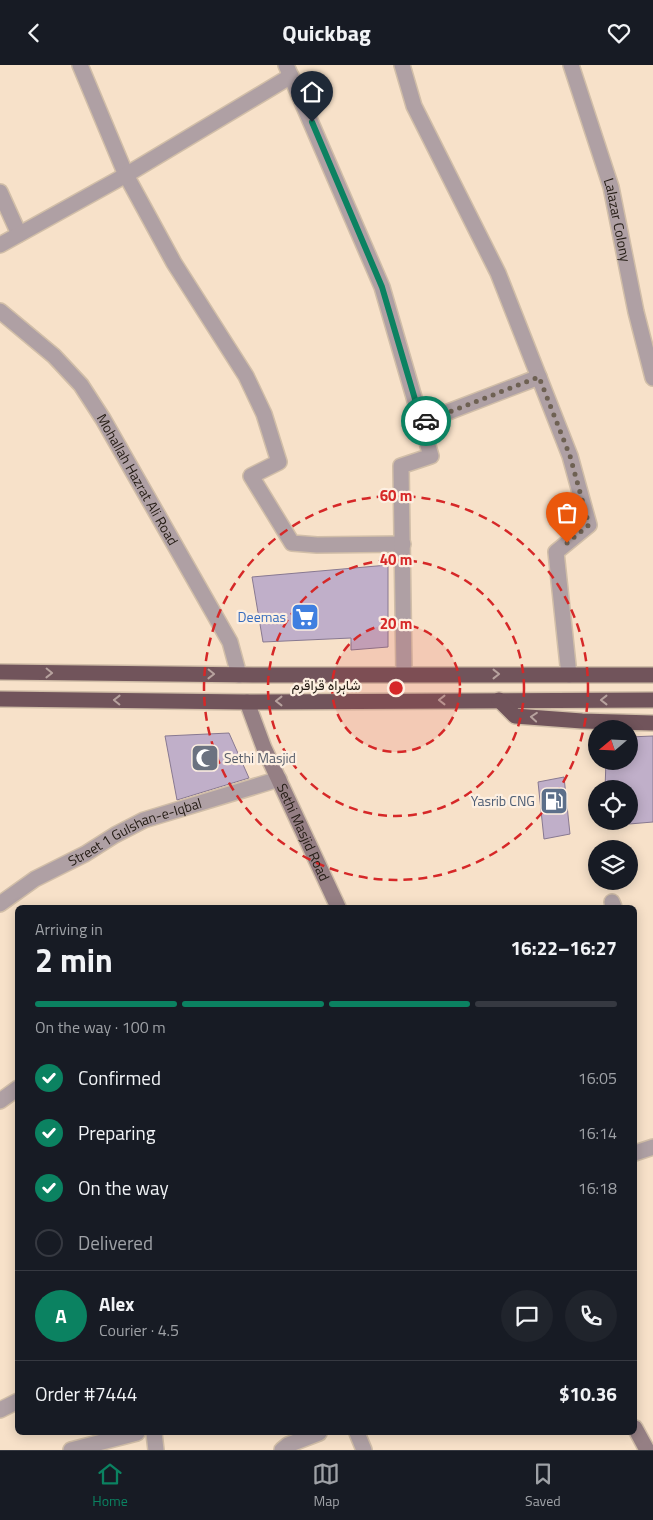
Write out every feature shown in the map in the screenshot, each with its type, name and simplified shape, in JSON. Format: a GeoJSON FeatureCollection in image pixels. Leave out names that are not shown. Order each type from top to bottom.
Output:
{"type":"FeatureCollection","features":[{"type":"Feature","properties":{"kind":"highway","name":"شاہراہ قراقرم"},"geometry":{"type":"LineString","coordinates":[[0,672],[239,675],[653,675]]}},
{"type":"Feature","properties":{"kind":"highway","name":"شاہراہ قراقرم"},"geometry":{"type":"LineString","coordinates":[[0,699],[246,702],[653,700]]}},
{"type":"Feature","properties":{"kind":"highway"},"geometry":{"type":"LineString","coordinates":[[499,700],[515,715],[582,721],[653,723]]}},
{"type":"Feature","properties":{"kind":"street"},"geometry":{"type":"LineString","coordinates":[[80,65],[126,175],[174,263],[246,375],[264,414],[279,462],[251,476],[292,543],[317,545],[403,544]]}},
{"type":"Feature","properties":{"kind":"street"},"geometry":{"type":"LineString","coordinates":[[402,65],[414,106],[498,273],[570,456],[589,525],[556,552],[569,675]]}},
{"type":"Feature","properties":{"kind":"street","name":"Lalazar Colony"},"geometry":{"type":"LineString","coordinates":[[571,65],[612,187],[636,312],[653,378]]}},
{"type":"Feature","properties":{"kind":"street"},"geometry":{"type":"LineString","coordinates":[[0,245],[126,175],[289,70],[382,287],[431,456],[401,466],[404,674]]}},
{"type":"Feature","properties":{"kind":"street"},"geometry":{"type":"LineString","coordinates":[[0,192],[19,234]]}},
{"type":"Feature","properties":{"kind":"street","name":"Mohallah Hazrat Ali Road"},"geometry":{"type":"LineString","coordinates":[[0,311],[54,356],[81,385],[103,419],[230,643],[239,675]]}},
{"type":"Feature","properties":{"kind":"street"},"geometry":{"type":"LineString","coordinates":[[422,423],[539,377]]}},
{"type":"Feature","properties":{"kind":"street","name":"Sethi Masjid Road"},"geometry":{"type":"LineString","coordinates":[[246,702],[278,779],[337,905]]}},
{"type":"Feature","properties":{"kind":"street","name":"Street 1 Gulshan-e-Iqbal"},"geometry":{"type":"LineString","coordinates":[[0,904],[35,879],[86,854],[115,835],[144,820],[278,779]]}},
{"type":"Feature","properties":{"kind":"street"},"geometry":{"type":"LineString","coordinates":[[0,1101],[15,1089]]}},
{"type":"Feature","properties":{"kind":"street"},"geometry":{"type":"LineString","coordinates":[[637,1152],[653,1147]]}},
{"type":"Feature","properties":{"kind":"street"},"geometry":{"type":"LineString","coordinates":[[0,1410],[15,1402]]}},
{"type":"Feature","properties":{"kind":"street"},"geometry":{"type":"LineString","coordinates":[[637,1431],[647,1450]]}},
{"type":"Feature","properties":{"kind":"street"},"geometry":{"type":"LineString","coordinates":[[71,1450],[129,1435]]}},
{"type":"Feature","properties":{"kind":"street"},"geometry":{"type":"LineString","coordinates":[[154,1435],[156,1450]]}},
{"type":"Feature","properties":{"kind":"street"},"geometry":{"type":"LineString","coordinates":[[282,1450],[288,1445],[314,1435]]}},
{"type":"Feature","properties":{"kind":"street"},"geometry":{"type":"LineString","coordinates":[[358,1435],[364,1450]]}},
{"type":"Feature","properties":{"kind":"building","name":"Deemas"},"geometry":{"type":"Polygon","coordinates":[[[388,565],[388,647],[351,650],[351,638],[263,642],[252,577],[388,565]]]}},
{"type":"Feature","properties":{"kind":"building","name":"Sethi Masjid"},"geometry":{"type":"Polygon","coordinates":[[[229,733],[249,778],[177,800],[165,736],[229,733]]]}},
{"type":"Feature","properties":{"kind":"building"},"geometry":{"type":"Polygon","coordinates":[[[653,736],[653,822],[638,823],[638,780],[605,780],[606,770],[638,770],[638,737],[653,736]]]}},
{"type":"Feature","properties":{"kind":"building"},"geometry":{"type":"Polygon","coordinates":[[[564,777],[570,834],[544,839],[538,782],[564,777]]]}},
{"type":"Feature","properties":{"kind":"way so far"},"geometry":{"type":"LineString","coordinates":[[426,421],[539,377],[570,456],[589,525],[567,543]]}},
{"type":"Feature","properties":{"kind":"place","name":"Deemas"},"geometry":{"type":"Point","coordinates":[305,617]}},
{"type":"Feature","properties":{"kind":"place","name":"Sethi Masjid"},"geometry":{"type":"Point","coordinates":[205,758]}},
{"type":"Feature","properties":{"kind":"place","name":"Yasrib CNG"},"geometry":{"type":"Point","coordinates":[554,801]}},
{"type":"Feature","properties":{"kind":"route"},"geometry":{"type":"LineString","coordinates":[[312,122],[382,287],[422,423],[426,421]]}}]}
